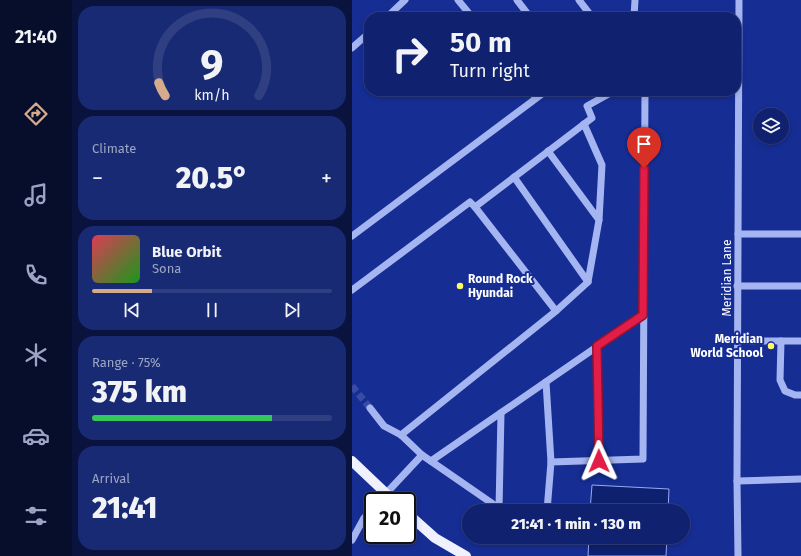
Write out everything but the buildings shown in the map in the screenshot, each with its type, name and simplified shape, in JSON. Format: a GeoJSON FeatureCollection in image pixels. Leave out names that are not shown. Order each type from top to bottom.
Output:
{"type":"FeatureCollection","features":[{"type":"Feature","properties":{"kind":"main road"},"geometry":{"type":"LineString","coordinates":[[352,461],[378,492]]}},
{"type":"Feature","properties":{"kind":"main road"},"geometry":{"type":"LineString","coordinates":[[416,521],[435,538],[466,556]]}},
{"type":"Feature","properties":{"kind":"street"},"geometry":{"type":"LineString","coordinates":[[392,12],[406,0]]}},
{"type":"Feature","properties":{"kind":"street"},"geometry":{"type":"LineString","coordinates":[[458,0],[468,12]]}},
{"type":"Feature","properties":{"kind":"street"},"geometry":{"type":"LineString","coordinates":[[517,0],[526,12]]}},
{"type":"Feature","properties":{"kind":"street"},"geometry":{"type":"LineString","coordinates":[[579,0],[588,12]]}},
{"type":"Feature","properties":{"kind":"street"},"geometry":{"type":"LineString","coordinates":[[634,12],[635,0]]}},
{"type":"Feature","properties":{"kind":"street","name":"Meridian Lane"},"geometry":{"type":"LineString","coordinates":[[739,0],[739,12]]}},
{"type":"Feature","properties":{"kind":"street"},"geometry":{"type":"LineString","coordinates":[[352,48],[364,37]]}},
{"type":"Feature","properties":{"kind":"street"},"geometry":{"type":"LineString","coordinates":[[352,236],[539,96]]}},
{"type":"Feature","properties":{"kind":"street"},"geometry":{"type":"LineString","coordinates":[[475,208],[592,118],[587,106],[605,96]]}},
{"type":"Feature","properties":{"kind":"street"},"geometry":{"type":"LineString","coordinates":[[551,462],[643,459],[645,96]]}},
{"type":"Feature","properties":{"kind":"street","name":"Meridian Lane"},"geometry":{"type":"LineString","coordinates":[[738,556],[737,286],[739,96]]}},
{"type":"Feature","properties":{"kind":"street"},"geometry":{"type":"LineString","coordinates":[[401,435],[556,311],[588,282],[599,220],[602,165],[584,124]]}},
{"type":"Feature","properties":{"kind":"street"},"geometry":{"type":"LineString","coordinates":[[548,151],[599,220]]}},
{"type":"Feature","properties":{"kind":"street"},"geometry":{"type":"LineString","coordinates":[[514,177],[588,282]]}},
{"type":"Feature","properties":{"kind":"street"},"geometry":{"type":"LineString","coordinates":[[352,290],[470,202],[556,311]]}},
{"type":"Feature","properties":{"kind":"street"},"geometry":{"type":"LineString","coordinates":[[738,234],[801,234]]}},
{"type":"Feature","properties":{"kind":"street"},"geometry":{"type":"LineString","coordinates":[[737,286],[801,286]]}},
{"type":"Feature","properties":{"kind":"street"},"geometry":{"type":"LineString","coordinates":[[431,461],[643,315]]}},
{"type":"Feature","properties":{"kind":"street"},"geometry":{"type":"LineString","coordinates":[[737,341],[801,341]]}},
{"type":"Feature","properties":{"kind":"street"},"geometry":{"type":"LineString","coordinates":[[781,341],[780,380],[785,391],[801,395]]}},
{"type":"Feature","properties":{"kind":"street"},"geometry":{"type":"LineString","coordinates":[[597,346],[599,461]]}},
{"type":"Feature","properties":{"kind":"street"},"geometry":{"type":"LineString","coordinates":[[546,382],[551,462],[548,504]]}},
{"type":"Feature","properties":{"kind":"street"},"geometry":{"type":"LineString","coordinates":[[370,408],[384,426],[401,435],[422,455],[492,504]]}},
{"type":"Feature","properties":{"kind":"street"},"geometry":{"type":"LineString","coordinates":[[501,413],[501,504]]}},
{"type":"Feature","properties":{"kind":"street"},"geometry":{"type":"LineString","coordinates":[[387,492],[422,455]]}},
{"type":"Feature","properties":{"kind":"street"},"geometry":{"type":"LineString","coordinates":[[737,481],[801,479]]}},
{"type":"Feature","properties":{"kind":"street"},"geometry":{"type":"LineString","coordinates":[[352,540],[364,518]]}},
{"type":"Feature","properties":{"kind":"shaded area"},"geometry":{"type":"Polygon","coordinates":[[[592,485],[669,489],[668,504],[591,504],[592,485]]]}},
{"type":"Feature","properties":{"kind":"shaded area"},"geometry":{"type":"Polygon","coordinates":[[[589,544],[667,544],[666,556],[588,556],[589,544]]]}},
{"type":"Feature","properties":{"kind":"tunnel"},"geometry":{"type":"LineString","coordinates":[[352,386],[370,408]]}},
{"type":"Feature","properties":{"kind":"place","name":"Round Rock Hyundai"},"geometry":{"type":"Point","coordinates":[460,286]}},
{"type":"Feature","properties":{"kind":"place","name":"Meridian World School"},"geometry":{"type":"Point","coordinates":[771,346]}},
{"type":"Feature","properties":{"kind":"route"},"geometry":{"type":"LineString","coordinates":[[599,461],[597,346],[643,315],[644,168]]}}]}
